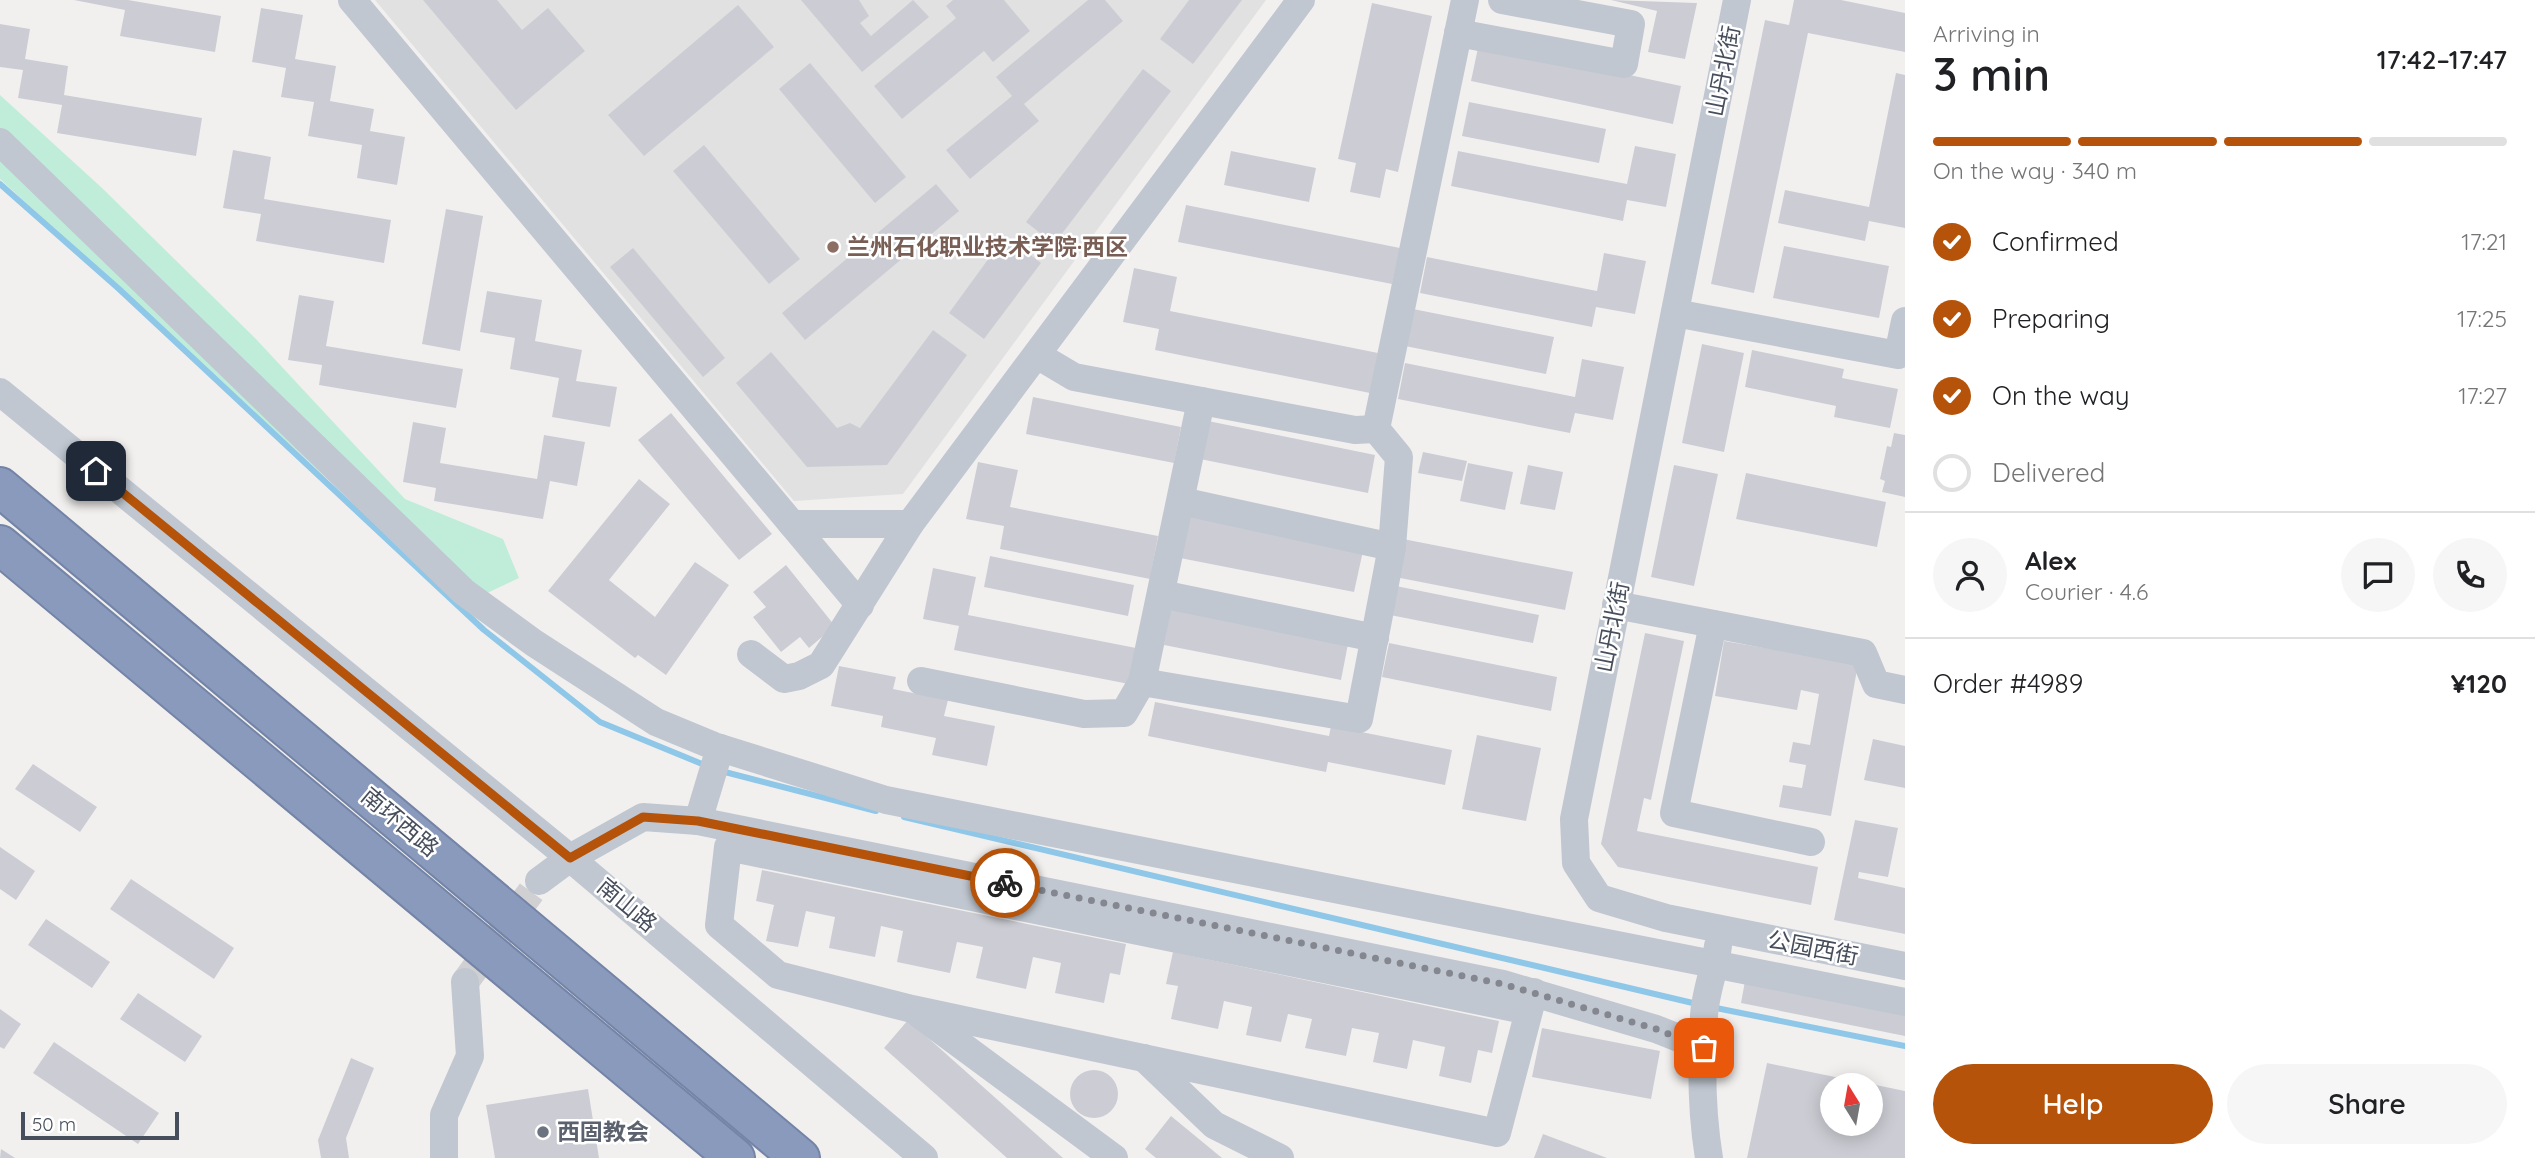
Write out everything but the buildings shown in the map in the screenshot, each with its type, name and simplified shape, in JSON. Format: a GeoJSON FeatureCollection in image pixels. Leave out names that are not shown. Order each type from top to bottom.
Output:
{"type":"FeatureCollection","features":[{"type":"Feature","properties":{"kind":"highway","name":"南环西路"},"geometry":{"type":"LineString","coordinates":[[0,487],[800,1158]]}},
{"type":"Feature","properties":{"kind":"highway","name":"南环西路"},"geometry":{"type":"LineString","coordinates":[[0,545],[735,1158]]}},
{"type":"Feature","properties":{"kind":"street"},"geometry":{"type":"LineString","coordinates":[[352,0],[860,605]]}},
{"type":"Feature","properties":{"kind":"street"},"geometry":{"type":"LineString","coordinates":[[751,654],[784,679],[799,676],[821,665],[910,524],[1301,0]]}},
{"type":"Feature","properties":{"kind":"street"},"geometry":{"type":"LineString","coordinates":[[1376,429],[1465,0]]}},
{"type":"Feature","properties":{"kind":"street"},"geometry":{"type":"LineString","coordinates":[[1458,33],[1624,64],[1631,24],[1502,0]]}},
{"type":"Feature","properties":{"kind":"street","name":"山丹北街"},"geometry":{"type":"LineString","coordinates":[[1720,929],[1666,918],[1599,898],[1576,863],[1574,818],[1737,0]]}},
{"type":"Feature","properties":{"kind":"street"},"geometry":{"type":"LineString","coordinates":[[0,142],[464,592],[656,722],[718,755],[886,800],[1714,971],[1905,1002]]}},
{"type":"Feature","properties":{"kind":"street"},"geometry":{"type":"LineString","coordinates":[[1675,313],[1898,355],[1905,321]]}},
{"type":"Feature","properties":{"kind":"street"},"geometry":{"type":"LineString","coordinates":[[1037,355],[1074,377],[1355,430],[1376,429]]}},
{"type":"Feature","properties":{"kind":"street","name":"南山路"},"geometry":{"type":"LineString","coordinates":[[0,392],[540,837],[570,858],[924,1158]]}},
{"type":"Feature","properties":{"kind":"street"},"geometry":{"type":"LineString","coordinates":[[921,681],[1084,714],[1124,713],[1142,682],[1202,401]]}},
{"type":"Feature","properties":{"kind":"street"},"geometry":{"type":"LineString","coordinates":[[1142,682],[1359,719],[1392,547],[1399,457],[1376,429]]}},
{"type":"Feature","properties":{"kind":"street"},"geometry":{"type":"LineString","coordinates":[[1181,501],[1392,547]]}},
{"type":"Feature","properties":{"kind":"street"},"geometry":{"type":"LineString","coordinates":[[792,524],[910,524]]}},
{"type":"Feature","properties":{"kind":"street"},"geometry":{"type":"LineString","coordinates":[[1161,594],[1375,638]]}},
{"type":"Feature","properties":{"kind":"street"},"geometry":{"type":"LineString","coordinates":[[1616,605],[1863,653],[1876,684],[1905,690]]}},
{"type":"Feature","properties":{"kind":"street"},"geometry":{"type":"LineString","coordinates":[[1713,624],[1674,813],[1811,842]]}},
{"type":"Feature","properties":{"kind":"street"},"geometry":{"type":"LineString","coordinates":[[701,810],[718,755]]}},
{"type":"Feature","properties":{"kind":"street"},"geometry":{"type":"LineString","coordinates":[[539,881],[570,858],[643,817],[701,810],[1656,1029],[1704,1048]]}},
{"type":"Feature","properties":{"kind":"street"},"geometry":{"type":"LineString","coordinates":[[728,847],[1531,1001],[1494,1146],[1144,1058],[912,1009],[778,975],[719,925],[728,847]]}},
{"type":"Feature","properties":{"kind":"street"},"geometry":{"type":"LineString","coordinates":[[1709,1158],[1702,1114],[1701,1071],[1704,1014],[1720,929]]}},
{"type":"Feature","properties":{"kind":"street","name":"公园西街"},"geometry":{"type":"LineString","coordinates":[[1720,929],[1905,966]]}},
{"type":"Feature","properties":{"kind":"street"},"geometry":{"type":"LineString","coordinates":[[444,1158],[444,1115],[470,1056],[464,982]]}},
{"type":"Feature","properties":{"kind":"street"},"geometry":{"type":"LineString","coordinates":[[912,1009],[1114,1158]]}},
{"type":"Feature","properties":{"kind":"street"},"geometry":{"type":"LineString","coordinates":[[1144,1058],[1214,1125],[1280,1158]]}},
{"type":"Feature","properties":{"kind":"shaded area","name":"兰州石化职业技术学院·西区"},"geometry":{"type":"Polygon","coordinates":[[[375,0],[1266,0],[903,494],[794,501],[375,0]]]}},
{"type":"Feature","properties":{"kind":"green space"},"geometry":{"type":"Polygon","coordinates":[[[0,95],[101,187],[255,338],[405,499],[503,539],[519,578],[464,604],[0,179],[0,95]]]}},
{"type":"Feature","properties":{"kind":"waterway"},"geometry":{"type":"LineString","coordinates":[[0,184],[119,289],[484,630],[600,722],[707,766]]}},
{"type":"Feature","properties":{"kind":"waterway"},"geometry":{"type":"LineString","coordinates":[[721,771],[876,811]]}},
{"type":"Feature","properties":{"kind":"waterway"},"geometry":{"type":"LineString","coordinates":[[904,817],[1697,1004]]}},
{"type":"Feature","properties":{"kind":"waterway"},"geometry":{"type":"LineString","coordinates":[[1711,1007],[1905,1046]]}},
{"type":"Feature","properties":{"kind":"tunnel"},"geometry":{"type":"LineString","coordinates":[[465,982],[539,881]]}},
{"type":"Feature","properties":{"kind":"way so far"},"geometry":{"type":"LineString","coordinates":[[1005,883],[1503,984],[1656,1029],[1704,1048]]}},
{"type":"Feature","properties":{"kind":"place","name":"兰州石化职业技术学院·西区"},"geometry":{"type":"Point","coordinates":[833,247]}},
{"type":"Feature","properties":{"kind":"place","name":"西固教会"},"geometry":{"type":"Point","coordinates":[543,1132]}},
{"type":"Feature","properties":{"kind":"route"},"geometry":{"type":"LineString","coordinates":[[96,471],[540,837],[570,858],[643,817],[698,821],[1005,883]]}}]}
